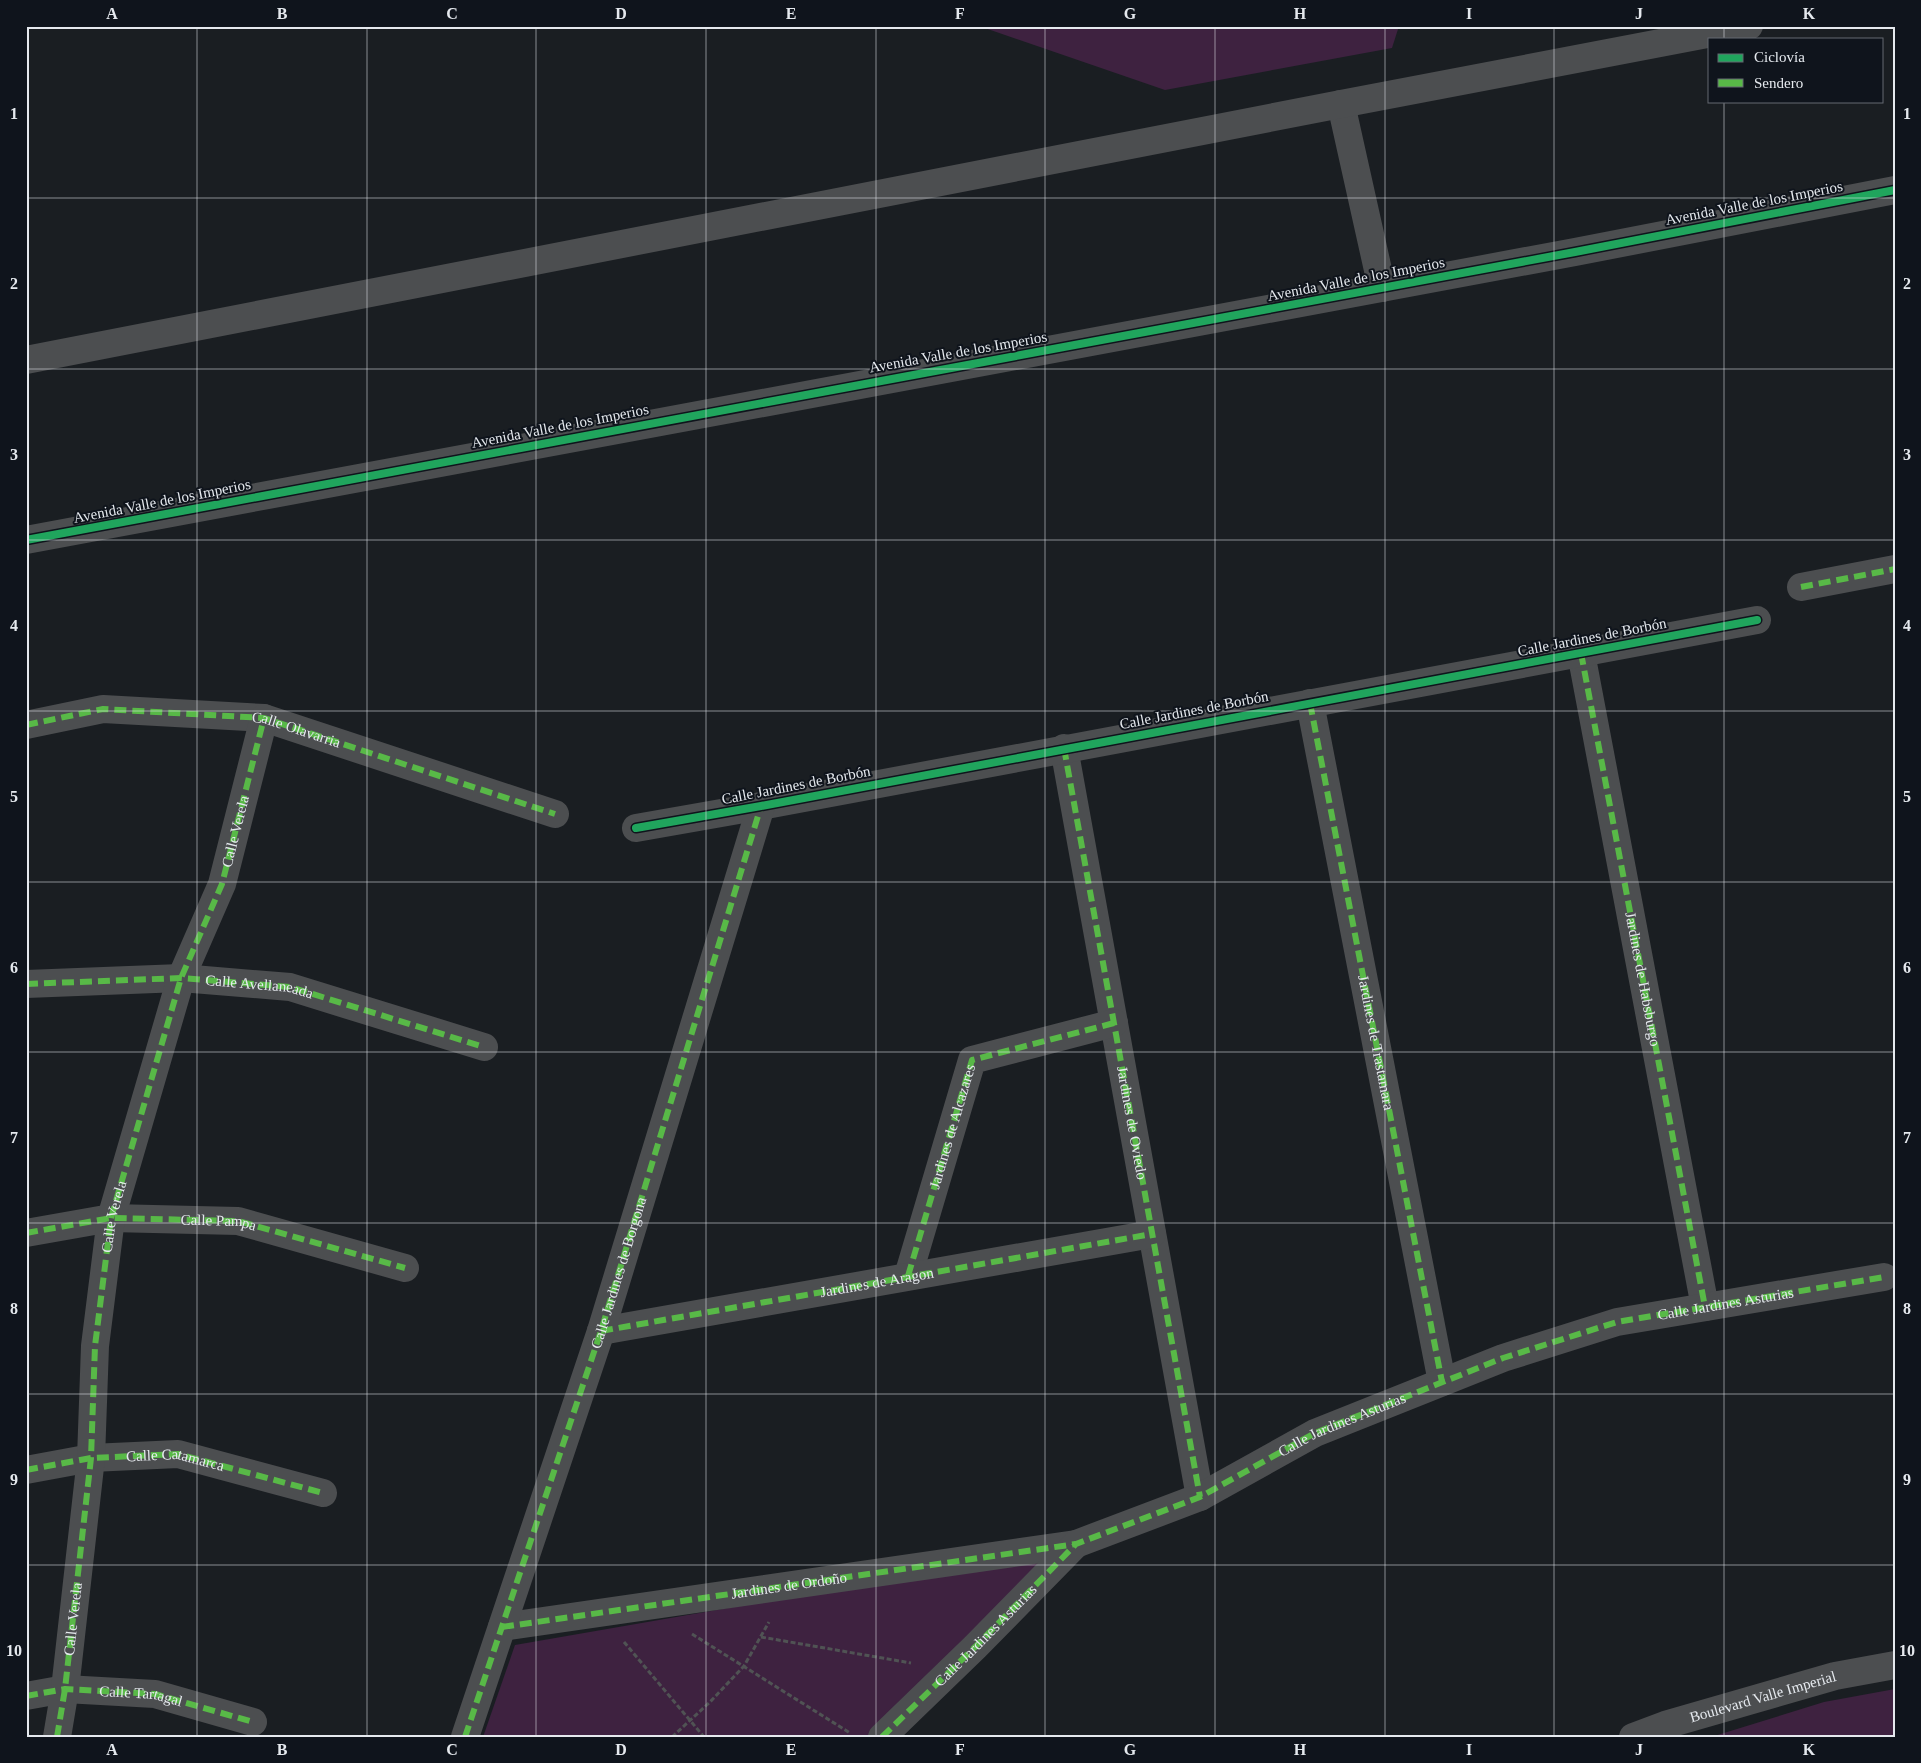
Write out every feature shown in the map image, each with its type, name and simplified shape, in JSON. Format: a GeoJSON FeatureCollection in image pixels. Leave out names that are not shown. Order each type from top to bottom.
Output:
{"type":"FeatureCollection","features":[{"type":"Feature","properties":{"kind":"street"},"geometry":{"type":"LineString","coordinates":[[26,360],[1748,26]]}},
{"type":"Feature","properties":{"kind":"street"},"geometry":{"type":"LineString","coordinates":[[1340,104],[1382,288]]}},
{"type":"Feature","properties":{"kind":"street","name":"Avenida Valle de los Imperios"},"geometry":{"type":"LineString","coordinates":[[26,540],[1382,288],[1895,190]]}},
{"type":"Feature","properties":{"kind":"street"},"geometry":{"type":"LineString","coordinates":[[1801,587],[1895,569]]}},
{"type":"Feature","properties":{"kind":"street","name":"Calle Jardines de Borbón"},"geometry":{"type":"LineString","coordinates":[[636,828],[1757,620]]}},
{"type":"Feature","properties":{"kind":"street","name":"Jardines de Habsburgo"},"geometry":{"type":"LineString","coordinates":[[1581,653],[1705,1307]]}},
{"type":"Feature","properties":{"kind":"street","name":"Jardines de Trastamara"},"geometry":{"type":"LineString","coordinates":[[1310,703],[1442,1382]]}},
{"type":"Feature","properties":{"kind":"street","name":"Calle Olavarria"},"geometry":{"type":"LineString","coordinates":[[26,725],[104,709],[264,718],[555,814]]}},
{"type":"Feature","properties":{"kind":"street","name":"Calle Verela"},"geometry":{"type":"LineString","coordinates":[[57,1737],[91,1458],[95,1346],[111,1218],[181,978],[222,884],[264,718]]}},
{"type":"Feature","properties":{"kind":"street","name":"Jardines de Oviedo"},"geometry":{"type":"LineString","coordinates":[[1064,748],[1200,1497]]}},
{"type":"Feature","properties":{"kind":"street","name":"Calle Jardines de Borgona"},"geometry":{"type":"LineString","coordinates":[[465,1737],[601,1331],[761,806]]}},
{"type":"Feature","properties":{"kind":"street","name":"Calle Avellaneada"},"geometry":{"type":"LineString","coordinates":[[26,984],[181,978],[290,987],[484,1047]]}},
{"type":"Feature","properties":{"kind":"street","name":"Jardines de Alcazares"},"geometry":{"type":"LineString","coordinates":[[908,1276],[972,1060],[1114,1023]]}},
{"type":"Feature","properties":{"kind":"street","name":"Calle Pampa"},"geometry":{"type":"LineString","coordinates":[[26,1233],[111,1218],[238,1221],[405,1268]]}},
{"type":"Feature","properties":{"kind":"street","name":"Jardines de Aragon"},"geometry":{"type":"LineString","coordinates":[[601,1331],[1152,1234]]}},
{"type":"Feature","properties":{"kind":"street","name":"Calle Jardines Asturias"},"geometry":{"type":"LineString","coordinates":[[882,1737],[975,1647],[1076,1544],[1200,1497],[1315,1433],[1503,1358],[1617,1322],[1884,1277]]}},
{"type":"Feature","properties":{"kind":"street","name":"Calle Catamarca"},"geometry":{"type":"LineString","coordinates":[[26,1470],[91,1458],[178,1454],[322,1493]]}},
{"type":"Feature","properties":{"kind":"street","name":"Jardines de Ordoño"},"geometry":{"type":"LineString","coordinates":[[502,1627],[1076,1544]]}},
{"type":"Feature","properties":{"kind":"street","name":"Boulevard Valle Imperial"},"geometry":{"type":"LineString","coordinates":[[1633,1737],[1665,1725],[1835,1676],[1895,1665]]}},
{"type":"Feature","properties":{"kind":"street","name":"Calle Tartagal"},"geometry":{"type":"LineString","coordinates":[[26,1696],[64,1689],[155,1694],[252,1722]]}},
{"type":"Feature","properties":{"kind":"path"},"geometry":{"type":"LineString","coordinates":[[672,1737],[744,1666],[770,1620]]}},
{"type":"Feature","properties":{"kind":"path"},"geometry":{"type":"LineString","coordinates":[[691,1633],[853,1735]]}},
{"type":"Feature","properties":{"kind":"path"},"geometry":{"type":"LineString","coordinates":[[761,1638],[916,1664]]}},
{"type":"Feature","properties":{"kind":"path"},"geometry":{"type":"LineString","coordinates":[[622,1639],[704,1737]]}},
{"type":"Feature","properties":{"kind":"shaded area"},"geometry":{"type":"Polygon","coordinates":[[[979,26],[1399,26],[1392,48],[1165,90],[979,26]]]}},
{"type":"Feature","properties":{"kind":"shaded area"},"geometry":{"type":"Polygon","coordinates":[[[1063,1550],[870,1737],[483,1737],[515,1645],[1063,1550]]]}},
{"type":"Feature","properties":{"kind":"shaded area"},"geometry":{"type":"Polygon","coordinates":[[[1895,1689],[1895,1737],[1711,1737],[1824,1702],[1895,1689]]]}},
{"type":"Feature","properties":{"kind":"marked path"},"geometry":{"type":"LineString","coordinates":[[1801,587],[1895,569]]}},
{"type":"Feature","properties":{"kind":"marked path"},"geometry":{"type":"LineString","coordinates":[[1581,653],[1705,1307]]}},
{"type":"Feature","properties":{"kind":"marked path"},"geometry":{"type":"LineString","coordinates":[[1310,703],[1442,1382]]}},
{"type":"Feature","properties":{"kind":"marked path"},"geometry":{"type":"LineString","coordinates":[[26,725],[103,709],[264,718],[555,814]]}},
{"type":"Feature","properties":{"kind":"marked path"},"geometry":{"type":"LineString","coordinates":[[57,1737],[65,1689],[91,1458],[95,1346],[111,1218],[181,978],[222,884],[264,718]]}},
{"type":"Feature","properties":{"kind":"marked path"},"geometry":{"type":"LineString","coordinates":[[1064,748],[1200,1497]]}},
{"type":"Feature","properties":{"kind":"marked path"},"geometry":{"type":"LineString","coordinates":[[465,1737],[601,1331],[761,806]]}},
{"type":"Feature","properties":{"kind":"marked path"},"geometry":{"type":"LineString","coordinates":[[26,984],[181,978],[290,987],[484,1047]]}},
{"type":"Feature","properties":{"kind":"marked path"},"geometry":{"type":"LineString","coordinates":[[908,1276],[972,1060],[1114,1023]]}},
{"type":"Feature","properties":{"kind":"marked path"},"geometry":{"type":"LineString","coordinates":[[26,1233],[111,1218],[238,1221],[405,1268]]}},
{"type":"Feature","properties":{"kind":"marked path"},"geometry":{"type":"LineString","coordinates":[[601,1331],[1152,1234]]}},
{"type":"Feature","properties":{"kind":"marked path"},"geometry":{"type":"LineString","coordinates":[[882,1737],[975,1647],[1076,1544],[1200,1497],[1315,1433],[1503,1358],[1617,1322],[1884,1277]]}},
{"type":"Feature","properties":{"kind":"marked path"},"geometry":{"type":"LineString","coordinates":[[26,1470],[91,1458],[178,1454],[323,1493]]}},
{"type":"Feature","properties":{"kind":"marked path"},"geometry":{"type":"LineString","coordinates":[[502,1627],[1076,1544]]}},
{"type":"Feature","properties":{"kind":"marked path"},"geometry":{"type":"LineString","coordinates":[[26,1696],[65,1689],[155,1694],[253,1722]]}},
{"type":"Feature","properties":{"kind":"cycle path"},"geometry":{"type":"LineString","coordinates":[[26,540],[1575,252],[1895,190]]}},
{"type":"Feature","properties":{"kind":"cycle path"},"geometry":{"type":"LineString","coordinates":[[636,828],[1757,620]]}}]}
